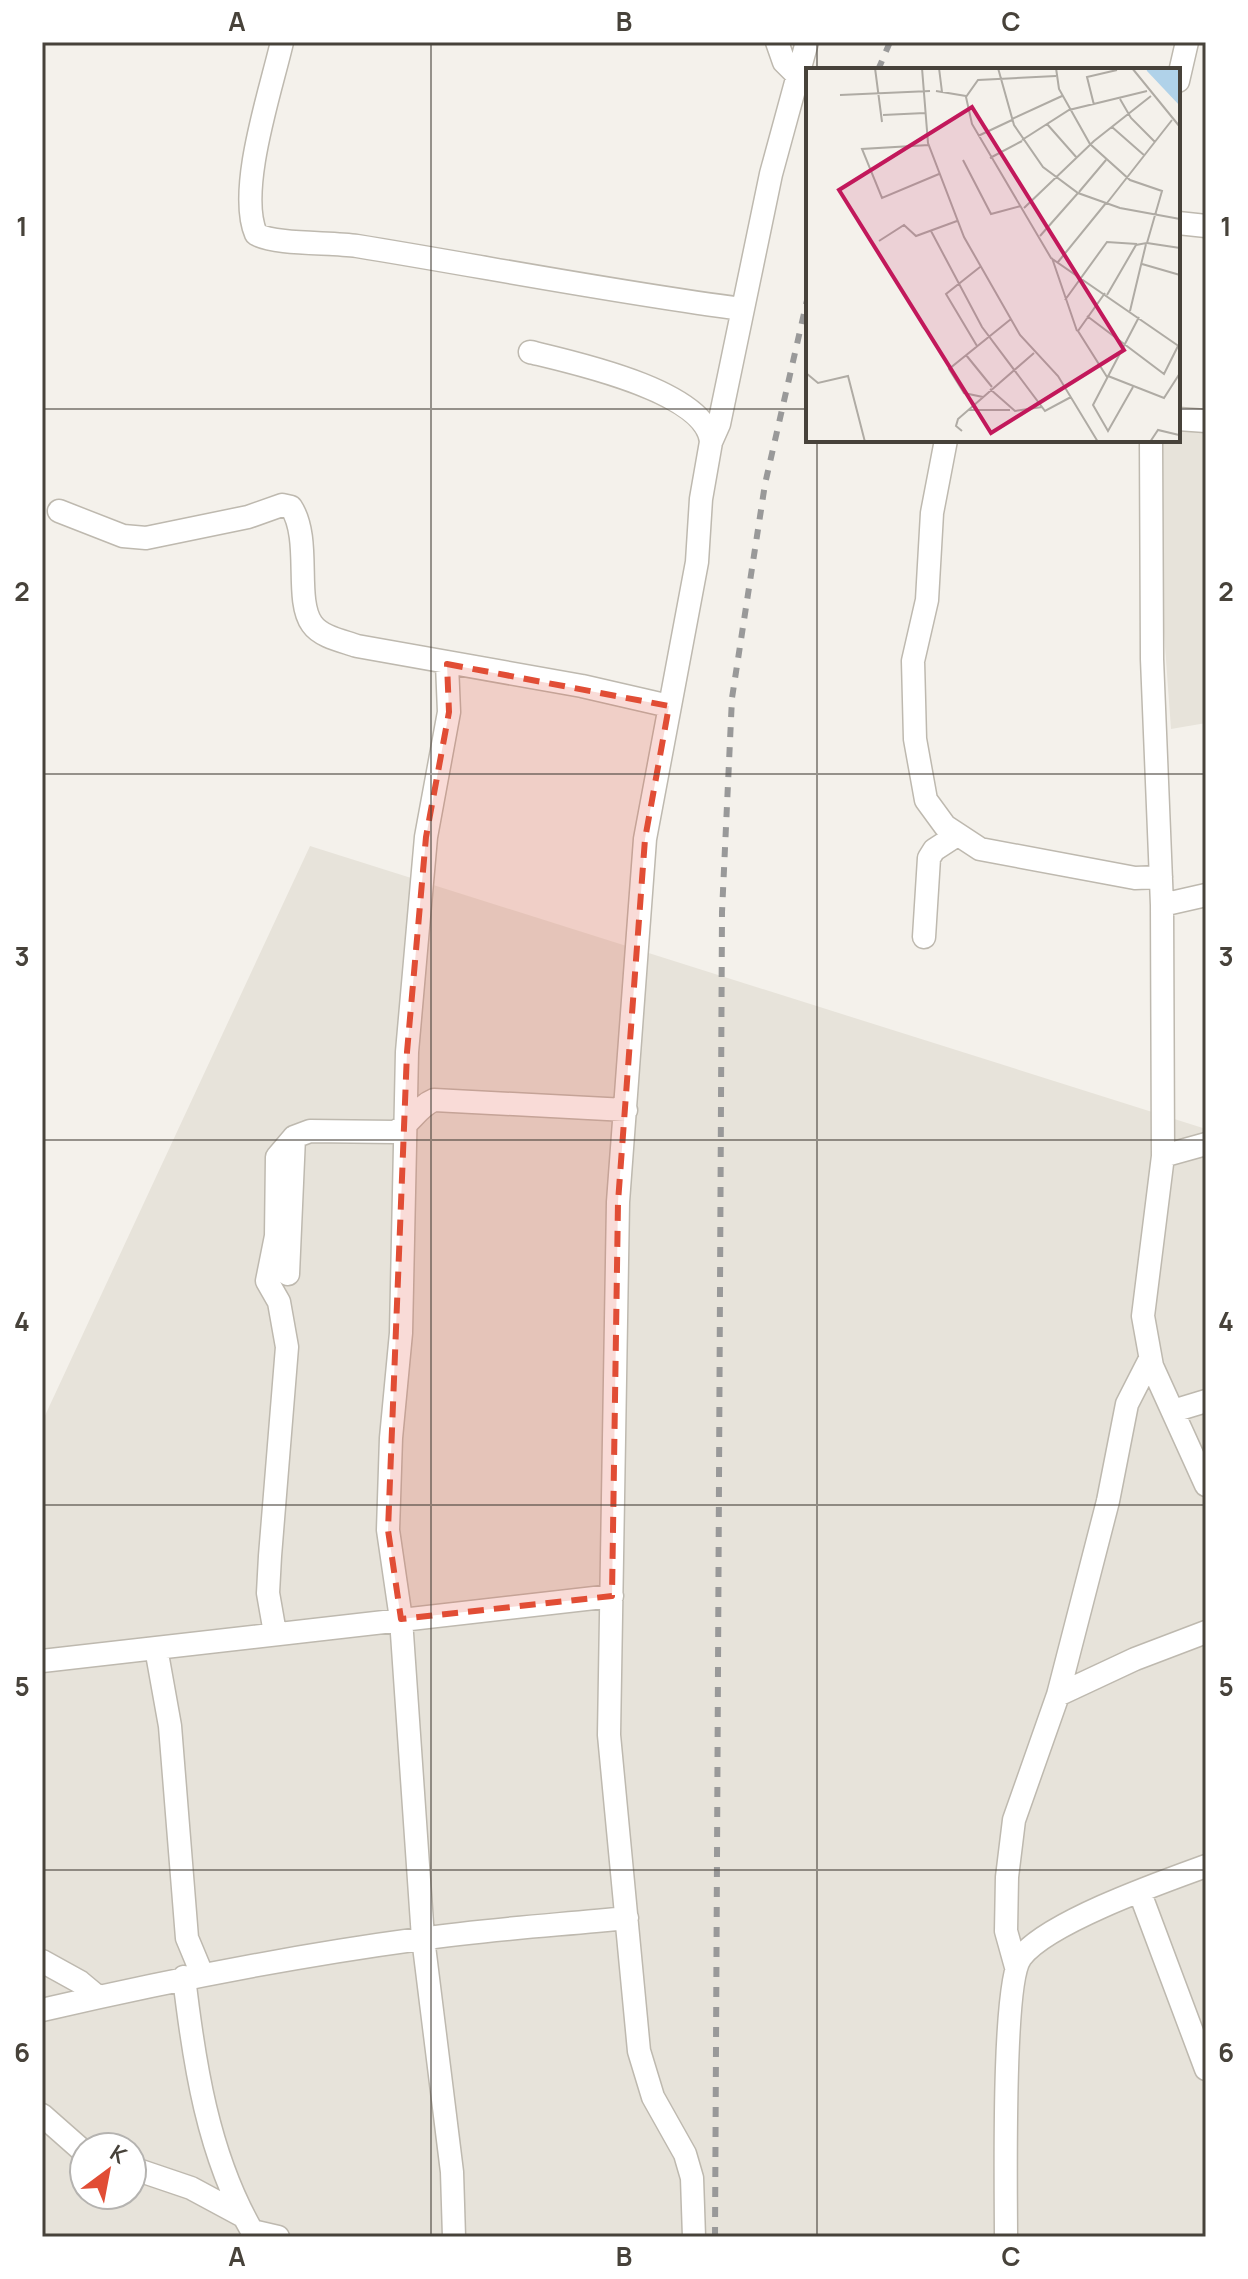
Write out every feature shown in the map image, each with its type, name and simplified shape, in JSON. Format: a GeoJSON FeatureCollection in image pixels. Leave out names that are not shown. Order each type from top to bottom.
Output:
{"type":"FeatureCollection","features":[{"type":"Feature","properties":{"kind":"street"},"geometry":{"type":"LineString","coordinates":[[282,42],[249,189],[250,217],[256,234],[268,241],[322,241],[610,291],[742,309]]}},
{"type":"Feature","properties":{"kind":"street"},"geometry":{"type":"LineString","coordinates":[[777,42],[784,62],[796,74]]}},
{"type":"Feature","properties":{"kind":"street"},"geometry":{"type":"LineString","coordinates":[[694,2237],[692,2178],[685,2154],[653,2097],[639,2051],[609,1735],[614,1328],[645,839],[697,562],[701,499],[711,442],[719,424],[796,74],[807,42]]}},
{"type":"Feature","properties":{"kind":"street"},"geometry":{"type":"LineString","coordinates":[[1180,72],[1187,42]]}},
{"type":"Feature","properties":{"kind":"street"},"geometry":{"type":"LineString","coordinates":[[1180,223],[1206,226]]}},
{"type":"Feature","properties":{"kind":"street"},"geometry":{"type":"LineString","coordinates":[[530,352],[629,380],[680,403],[701,421],[711,442]]}},
{"type":"Feature","properties":{"kind":"street"},"geometry":{"type":"LineString","coordinates":[[1180,419],[1206,421]]}},
{"type":"Feature","properties":{"kind":"street"},"geometry":{"type":"LineString","coordinates":[[946,442],[932,513],[927,600],[913,661],[915,739],[926,800],[940,821],[980,849],[1013,858],[1135,878],[1161,877]]}},
{"type":"Feature","properties":{"kind":"street"},"geometry":{"type":"LineString","coordinates":[[1151,442],[1152,659],[1162,905],[1163,1156],[1143,1316],[1150,1359],[1206,1485]]}},
{"type":"Feature","properties":{"kind":"street"},"geometry":{"type":"LineString","coordinates":[[59,511],[123,536],[146,538],[259,515],[282,505],[291,507],[301,538],[306,606],[313,625],[324,634],[357,646],[582,686],[669,706]]}},
{"type":"Feature","properties":{"kind":"street"},"geometry":{"type":"LineString","coordinates":[[447,664],[449,712],[426,837],[407,1052],[401,1333],[391,1438],[388,1530],[401,1619],[423,1938],[452,2172],[454,2237]]}},
{"type":"Feature","properties":{"kind":"street"},"geometry":{"type":"LineString","coordinates":[[924,937],[929,858],[934,850],[957,835]]}},
{"type":"Feature","properties":{"kind":"street"},"geometry":{"type":"LineString","coordinates":[[1162,905],[1206,895]]}},
{"type":"Feature","properties":{"kind":"street"},"geometry":{"type":"LineString","coordinates":[[275,1633],[268,1593],[287,1347],[279,1302],[267,1281],[266,1268],[276,1236],[277,1157],[294,1137],[310,1131],[382,1134],[406,1126],[420,1107],[434,1100],[626,1110]]}},
{"type":"Feature","properties":{"kind":"street"},"geometry":{"type":"LineString","coordinates":[[288,1274],[294,1137]]}},
{"type":"Feature","properties":{"kind":"street"},"geometry":{"type":"LineString","coordinates":[[1163,1156],[1206,1144]]}},
{"type":"Feature","properties":{"kind":"street"},"geometry":{"type":"LineString","coordinates":[[1006,2237],[1007,2113],[1016,1967],[1006,1931],[1007,1877],[1014,1820],[1058,1695],[1096,1552],[1127,1404],[1150,1359]]}},
{"type":"Feature","properties":{"kind":"street"},"geometry":{"type":"LineString","coordinates":[[1173,1411],[1206,1401]]}},
{"type":"Feature","properties":{"kind":"street"},"geometry":{"type":"LineString","coordinates":[[42,1661],[612,1596]]}},
{"type":"Feature","properties":{"kind":"street"},"geometry":{"type":"LineString","coordinates":[[1058,1695],[1135,1659],[1206,1632]]}},
{"type":"Feature","properties":{"kind":"street"},"geometry":{"type":"LineString","coordinates":[[156,1648],[170,1726],[187,1938],[193,1976],[191,2042],[228,2184],[255,2233],[278,2237]]}},
{"type":"Feature","properties":{"kind":"street"},"geometry":{"type":"LineString","coordinates":[[1016,1967],[1040,1940],[1206,1866]]}},
{"type":"Feature","properties":{"kind":"street"},"geometry":{"type":"LineString","coordinates":[[1140,1893],[1206,2069]]}},
{"type":"Feature","properties":{"kind":"street"},"geometry":{"type":"LineString","coordinates":[[42,2010],[193,1976],[423,1938],[627,1918]]}},
{"type":"Feature","properties":{"kind":"street"},"geometry":{"type":"LineString","coordinates":[[42,1961],[80,1982],[98,1997]]}},
{"type":"Feature","properties":{"kind":"street"},"geometry":{"type":"LineString","coordinates":[[42,2115],[68,2138]]}},
{"type":"Feature","properties":{"kind":"street"},"geometry":{"type":"LineString","coordinates":[[148,2173],[191,2188],[243,2216]]}},
{"type":"Feature","properties":{"kind":"highlighted area"},"geometry":{"type":"Polygon","coordinates":[[[447,664],[669,706],[645,839],[618,1202],[612,1596],[401,1619],[388,1530],[407,1052],[426,837],[449,712],[447,664]]]}},
{"type":"Feature","properties":{"kind":"shaded area"},"geometry":{"type":"Polygon","coordinates":[[[1180,416],[1206,417],[1206,723],[1171,729],[1150,442],[1180,442],[1180,416]]]}},
{"type":"Feature","properties":{"kind":"shaded area"},"geometry":{"type":"Polygon","coordinates":[[[310,846],[1206,1129],[1206,2237],[42,2237],[42,1422],[310,846]]]}},
{"type":"Feature","properties":{"kind":"railway"},"geometry":{"type":"LineString","coordinates":[[879,68],[890,42]]}},
{"type":"Feature","properties":{"kind":"railway"},"geometry":{"type":"LineString","coordinates":[[715,2237],[722,912],[732,698],[765,484],[806,305]]}}]}
